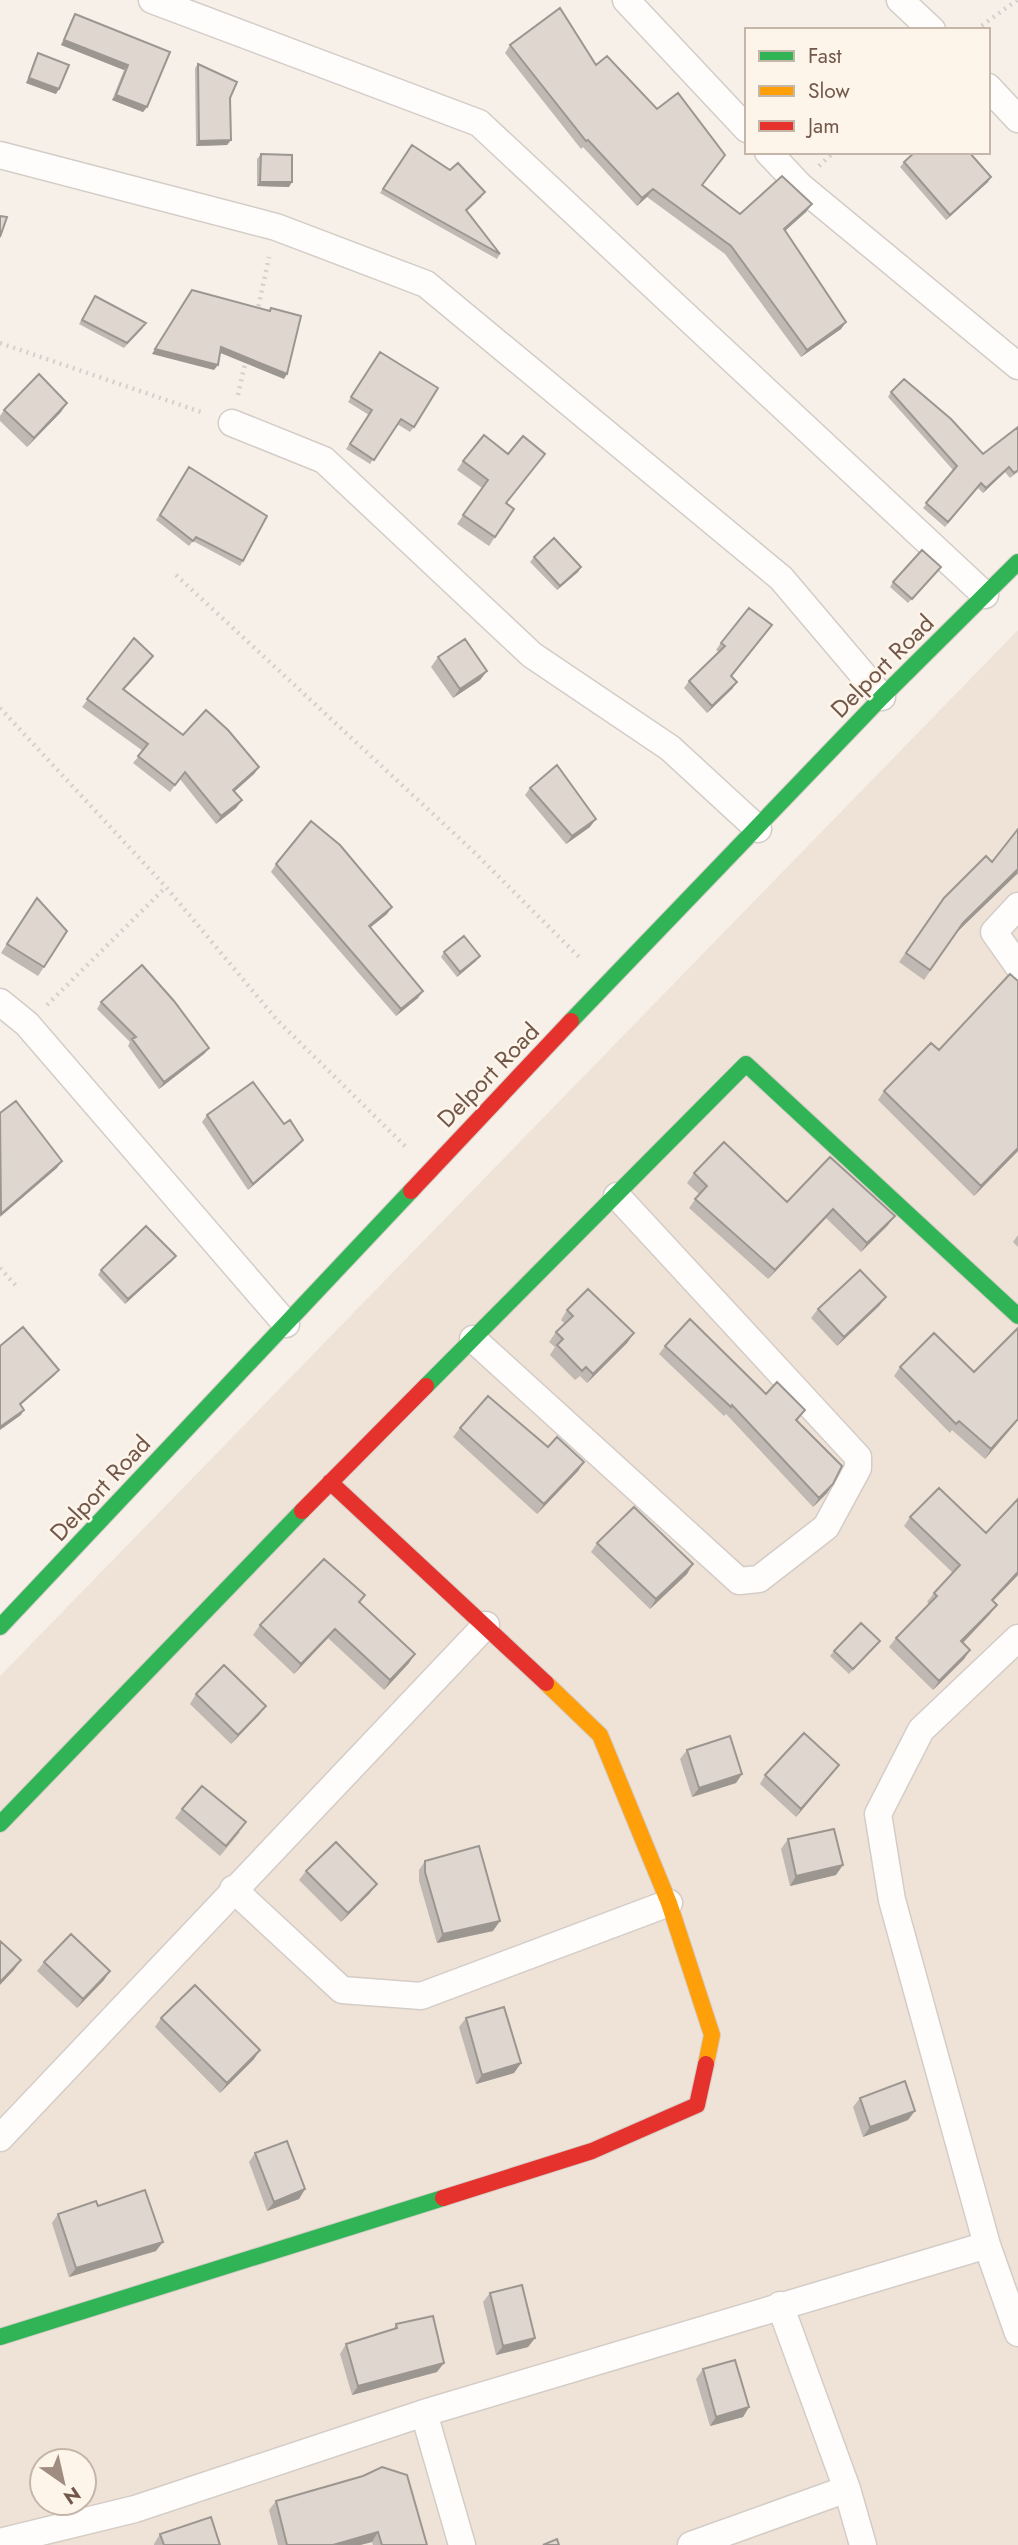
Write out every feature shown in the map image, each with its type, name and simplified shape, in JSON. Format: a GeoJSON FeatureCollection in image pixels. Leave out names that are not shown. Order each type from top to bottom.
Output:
{"type":"FeatureCollection","features":[{"type":"Feature","properties":{"kind":"street"},"geometry":{"type":"LineString","coordinates":[[152,0],[479,123],[985,595]]}},
{"type":"Feature","properties":{"kind":"street"},"geometry":{"type":"LineString","coordinates":[[626,0],[745,127]]}},
{"type":"Feature","properties":{"kind":"street"},"geometry":{"type":"LineString","coordinates":[[900,0],[930,28]]}},
{"type":"Feature","properties":{"kind":"street"},"geometry":{"type":"LineString","coordinates":[[990,89],[1018,119]]}},
{"type":"Feature","properties":{"kind":"street"},"geometry":{"type":"LineString","coordinates":[[770,154],[800,186],[1018,366]]}},
{"type":"Feature","properties":{"kind":"street"},"geometry":{"type":"LineString","coordinates":[[0,155],[276,227],[426,284],[781,578],[882,697]]}},
{"type":"Feature","properties":{"kind":"street"},"geometry":{"type":"LineString","coordinates":[[232,423],[324,460],[533,655],[670,748],[758,829]]}},
{"type":"Feature","properties":{"kind":"street","name":"Delport Road"},"geometry":{"type":"LineString","coordinates":[[0,1627],[606,984],[758,829],[882,697],[1018,562]]}},
{"type":"Feature","properties":{"kind":"street"},"geometry":{"type":"LineString","coordinates":[[1018,906],[994,932],[1018,966]]}},
{"type":"Feature","properties":{"kind":"street"},"geometry":{"type":"LineString","coordinates":[[0,1002],[27,1024],[286,1324]]}},
{"type":"Feature","properties":{"kind":"street"},"geometry":{"type":"LineString","coordinates":[[0,1824],[330,1482],[746,1064],[1018,1317]]}},
{"type":"Feature","properties":{"kind":"street"},"geometry":{"type":"LineString","coordinates":[[473,1339],[739,1581],[759,1578],[826,1527],[858,1468],[858,1457],[617,1196]]}},
{"type":"Feature","properties":{"kind":"street"},"geometry":{"type":"LineString","coordinates":[[0,2337],[592,2151],[697,2105],[712,2035],[669,1903],[600,1735],[486,1625],[330,1482]]}},
{"type":"Feature","properties":{"kind":"street"},"geometry":{"type":"LineString","coordinates":[[0,2138],[233,1889],[486,1625]]}},
{"type":"Feature","properties":{"kind":"street"},"geometry":{"type":"LineString","coordinates":[[1017,1641],[921,1730],[878,1814],[892,1900],[986,2245],[1018,2333]]}},
{"type":"Feature","properties":{"kind":"street"},"geometry":{"type":"LineString","coordinates":[[233,1889],[342,1990],[421,1996],[669,1903]]}},
{"type":"Feature","properties":{"kind":"street"},"geometry":{"type":"LineString","coordinates":[[17,2541],[135,2510],[424,2413],[986,2245]]}},
{"type":"Feature","properties":{"kind":"street"},"geometry":{"type":"LineString","coordinates":[[780,2305],[847,2489],[863,2545]]}},
{"type":"Feature","properties":{"kind":"street"},"geometry":{"type":"LineString","coordinates":[[424,2413],[462,2545]]}},
{"type":"Feature","properties":{"kind":"street"},"geometry":{"type":"LineString","coordinates":[[691,2545],[847,2489]]}},
{"type":"Feature","properties":{"kind":"path"},"geometry":{"type":"LineString","coordinates":[[979,28],[1017,0]]}},
{"type":"Feature","properties":{"kind":"path"},"geometry":{"type":"LineString","coordinates":[[255,319],[276,227]]}},
{"type":"Feature","properties":{"kind":"path"},"geometry":{"type":"LineString","coordinates":[[0,343],[232,423],[247,358]]}},
{"type":"Feature","properties":{"kind":"path"},"geometry":{"type":"LineString","coordinates":[[176,575],[473,850],[606,984]]}},
{"type":"Feature","properties":{"kind":"path"},"geometry":{"type":"LineString","coordinates":[[0,709],[166,887],[277,1020],[429,1170]]}},
{"type":"Feature","properties":{"kind":"path"},"geometry":{"type":"LineString","coordinates":[[27,1024],[166,887]]}},
{"type":"Feature","properties":{"kind":"path"},"geometry":{"type":"LineString","coordinates":[[0,1268],[18,1288]]}},
{"type":"Feature","properties":{"kind":"shaded area"},"geometry":{"type":"Polygon","coordinates":[[[1018,630],[1018,2545],[0,2545],[0,1676],[1018,630]]]}},
{"type":"Feature","properties":{"kind":"building"},"geometry":{"type":"Polygon","coordinates":[[[560,8],[596,65],[607,56],[657,109],[678,93],[725,155],[702,185],[740,214],[782,176],[812,204],[784,229],[846,322],[807,350],[731,246],[653,189],[642,198],[588,140],[586,141],[510,45],[560,8]]]}},
{"type":"Feature","properties":{"kind":"building"},"geometry":{"type":"Polygon","coordinates":[[[75,14],[170,52],[147,107],[116,95],[128,65],[64,40],[75,14]]]}},
{"type":"Feature","properties":{"kind":"building"},"geometry":{"type":"Polygon","coordinates":[[[38,53],[69,65],[59,89],[29,78],[38,53]]]}},
{"type":"Feature","properties":{"kind":"building"},"geometry":{"type":"Polygon","coordinates":[[[198,64],[237,82],[230,98],[231,140],[199,141],[198,64]]]}},
{"type":"Feature","properties":{"kind":"building"},"geometry":{"type":"Polygon","coordinates":[[[412,145],[450,170],[458,163],[485,192],[466,210],[500,254],[383,189],[412,145]]]}},
{"type":"Feature","properties":{"kind":"building"},"geometry":{"type":"Polygon","coordinates":[[[261,154],[292,155],[292,182],[260,182],[261,154]]]}},
{"type":"Feature","properties":{"kind":"building"},"geometry":{"type":"Polygon","coordinates":[[[913,154],[971,154],[991,177],[950,215],[904,162],[913,154]]]}},
{"type":"Feature","properties":{"kind":"building"},"geometry":{"type":"Polygon","coordinates":[[[0,216],[7,217],[0,237],[0,216]]]}},
{"type":"Feature","properties":{"kind":"building"},"geometry":{"type":"Polygon","coordinates":[[[192,290],[270,311],[271,308],[301,316],[287,374],[221,347],[218,365],[155,349],[192,290]]]}},
{"type":"Feature","properties":{"kind":"building"},"geometry":{"type":"Polygon","coordinates":[[[95,296],[146,323],[127,343],[82,320],[95,296]]]}},
{"type":"Feature","properties":{"kind":"building"},"geometry":{"type":"Polygon","coordinates":[[[380,352],[438,388],[414,427],[401,419],[374,460],[350,444],[372,410],[351,397],[380,352]]]}},
{"type":"Feature","properties":{"kind":"building"},"geometry":{"type":"Polygon","coordinates":[[[39,374],[67,403],[34,438],[4,410],[39,374]]]}},
{"type":"Feature","properties":{"kind":"building"},"geometry":{"type":"Polygon","coordinates":[[[904,379],[951,419],[983,454],[1018,427],[1018,470],[1014,473],[1009,467],[986,488],[981,483],[948,522],[926,503],[957,466],[891,392],[904,379]]]}},
{"type":"Feature","properties":{"kind":"building"},"geometry":{"type":"Polygon","coordinates":[[[484,435],[508,454],[523,436],[545,454],[506,503],[514,509],[495,537],[463,515],[488,480],[463,461],[484,435]]]}},
{"type":"Feature","properties":{"kind":"building"},"geometry":{"type":"Polygon","coordinates":[[[189,467],[267,516],[243,561],[196,537],[193,541],[160,515],[189,467]]]}},
{"type":"Feature","properties":{"kind":"building"},"geometry":{"type":"Polygon","coordinates":[[[554,538],[581,567],[560,586],[534,557],[554,538]]]}},
{"type":"Feature","properties":{"kind":"building"},"geometry":{"type":"Polygon","coordinates":[[[922,550],[941,567],[912,599],[893,582],[922,550]]]}},
{"type":"Feature","properties":{"kind":"building"},"geometry":{"type":"Polygon","coordinates":[[[749,608],[772,625],[731,676],[737,682],[712,706],[689,681],[725,646],[721,643],[749,608]]]}},
{"type":"Feature","properties":{"kind":"building"},"geometry":{"type":"Polygon","coordinates":[[[134,638],[153,656],[123,689],[183,735],[206,710],[228,730],[259,767],[233,790],[242,800],[221,816],[185,772],[175,785],[138,756],[148,744],[87,699],[134,638]]]}},
{"type":"Feature","properties":{"kind":"building"},"geometry":{"type":"Polygon","coordinates":[[[465,639],[487,671],[460,689],[438,657],[465,639]]]}},
{"type":"Feature","properties":{"kind":"building"},"geometry":{"type":"Polygon","coordinates":[[[557,765],[596,819],[572,836],[530,788],[557,765]]]}},
{"type":"Feature","properties":{"kind":"building"},"geometry":{"type":"Polygon","coordinates":[[[311,821],[340,845],[392,907],[369,926],[423,991],[401,1009],[276,864],[311,821]]]}},
{"type":"Feature","properties":{"kind":"building"},"geometry":{"type":"Polygon","coordinates":[[[1018,829],[1018,869],[963,923],[930,970],[906,953],[944,898],[986,856],[992,862],[1018,829]]]}},
{"type":"Feature","properties":{"kind":"building"},"geometry":{"type":"Polygon","coordinates":[[[37,898],[67,931],[44,967],[7,944],[37,898]]]}},
{"type":"Feature","properties":{"kind":"building"},"geometry":{"type":"Polygon","coordinates":[[[464,936],[480,956],[460,972],[444,952],[464,936]]]}},
{"type":"Feature","properties":{"kind":"building"},"geometry":{"type":"Polygon","coordinates":[[[142,965],[174,1001],[209,1048],[164,1082],[132,1039],[136,1037],[101,1002],[142,965]]]}},
{"type":"Feature","properties":{"kind":"building"},"geometry":{"type":"Polygon","coordinates":[[[1010,974],[1018,981],[1018,1148],[981,1186],[884,1091],[931,1043],[939,1050],[1010,974]]]}},
{"type":"Feature","properties":{"kind":"building"},"geometry":{"type":"Polygon","coordinates":[[[253,1082],[284,1124],[290,1120],[303,1140],[253,1184],[207,1115],[253,1082]]]}},
{"type":"Feature","properties":{"kind":"building"},"geometry":{"type":"Polygon","coordinates":[[[16,1101],[62,1161],[1,1214],[0,1113],[16,1101]]]}},
{"type":"Feature","properties":{"kind":"building"},"geometry":{"type":"Polygon","coordinates":[[[724,1142],[787,1202],[830,1157],[895,1216],[867,1243],[833,1209],[775,1270],[695,1199],[707,1186],[694,1173],[724,1142]]]}},
{"type":"Feature","properties":{"kind":"building"},"geometry":{"type":"Polygon","coordinates":[[[146,1226],[176,1256],[128,1299],[101,1270],[146,1226]]]}},
{"type":"Feature","properties":{"kind":"building"},"geometry":{"type":"Polygon","coordinates":[[[860,1270],[886,1297],[844,1337],[818,1309],[860,1270]]]}},
{"type":"Feature","properties":{"kind":"building"},"geometry":{"type":"Polygon","coordinates":[[[588,1289],[634,1333],[593,1374],[586,1367],[582,1371],[557,1345],[563,1339],[556,1332],[573,1316],[567,1310],[588,1289]]]}},
{"type":"Feature","properties":{"kind":"building"},"geometry":{"type":"Polygon","coordinates":[[[690,1319],[766,1394],[777,1382],[805,1410],[796,1420],[842,1466],[833,1484],[819,1498],[732,1405],[731,1407],[665,1346],[690,1319]]]}},
{"type":"Feature","properties":{"kind":"building"},"geometry":{"type":"Polygon","coordinates":[[[23,1327],[59,1370],[20,1404],[24,1410],[0,1427],[0,1346],[23,1327]]]}},
{"type":"Feature","properties":{"kind":"building"},"geometry":{"type":"Polygon","coordinates":[[[1018,1328],[1018,1419],[991,1449],[959,1421],[956,1424],[900,1367],[934,1333],[974,1372],[1018,1328]]]}},
{"type":"Feature","properties":{"kind":"building"},"geometry":{"type":"Polygon","coordinates":[[[488,1396],[548,1447],[557,1437],[584,1462],[544,1504],[460,1428],[488,1396]]]}},
{"type":"Feature","properties":{"kind":"building"},"geometry":{"type":"Polygon","coordinates":[[[939,1488],[986,1533],[1018,1499],[1018,1572],[992,1600],[997,1605],[961,1641],[970,1650],[939,1681],[896,1638],[937,1596],[934,1593],[960,1565],[910,1517],[939,1488]]]}},
{"type":"Feature","properties":{"kind":"building"},"geometry":{"type":"Polygon","coordinates":[[[634,1507],[693,1564],[656,1599],[597,1543],[634,1507]]]}},
{"type":"Feature","properties":{"kind":"building"},"geometry":{"type":"Polygon","coordinates":[[[324,1559],[365,1595],[359,1602],[415,1654],[390,1680],[335,1629],[301,1664],[260,1625],[324,1559]]]}},
{"type":"Feature","properties":{"kind":"building"},"geometry":{"type":"Polygon","coordinates":[[[861,1623],[880,1641],[853,1669],[834,1651],[861,1623]]]}},
{"type":"Feature","properties":{"kind":"building"},"geometry":{"type":"Polygon","coordinates":[[[224,1665],[266,1706],[238,1735],[196,1694],[224,1665]]]}},
{"type":"Feature","properties":{"kind":"building"},"geometry":{"type":"Polygon","coordinates":[[[804,1733],[839,1765],[801,1809],[765,1775],[804,1733]]]}},
{"type":"Feature","properties":{"kind":"building"},"geometry":{"type":"Polygon","coordinates":[[[730,1736],[742,1774],[699,1788],[687,1750],[730,1736]]]}},
{"type":"Feature","properties":{"kind":"building"},"geometry":{"type":"Polygon","coordinates":[[[202,1786],[246,1822],[226,1846],[182,1809],[202,1786]]]}},
{"type":"Feature","properties":{"kind":"building"},"geometry":{"type":"Polygon","coordinates":[[[834,1829],[843,1865],[796,1876],[788,1839],[834,1829]]]}},
{"type":"Feature","properties":{"kind":"building"},"geometry":{"type":"Polygon","coordinates":[[[336,1842],[377,1884],[348,1913],[306,1871],[336,1842]]]}},
{"type":"Feature","properties":{"kind":"building"},"geometry":{"type":"Polygon","coordinates":[[[479,1846],[500,1921],[443,1934],[425,1872],[425,1861],[479,1846]]]}},
{"type":"Feature","properties":{"kind":"building"},"geometry":{"type":"Polygon","coordinates":[[[71,1934],[110,1971],[83,1999],[44,1962],[71,1934]]]}},
{"type":"Feature","properties":{"kind":"building"},"geometry":{"type":"Polygon","coordinates":[[[0,1941],[21,1960],[0,1982],[0,1941]]]}},
{"type":"Feature","properties":{"kind":"building"},"geometry":{"type":"Polygon","coordinates":[[[195,1985],[260,2050],[227,2083],[161,2018],[195,1985]]]}},
{"type":"Feature","properties":{"kind":"building"},"geometry":{"type":"Polygon","coordinates":[[[504,2007],[521,2063],[482,2075],[466,2018],[504,2007]]]}},
{"type":"Feature","properties":{"kind":"building"},"geometry":{"type":"Polygon","coordinates":[[[905,2081],[915,2111],[870,2127],[860,2098],[905,2081]]]}},
{"type":"Feature","properties":{"kind":"building"},"geometry":{"type":"Polygon","coordinates":[[[287,2141],[305,2189],[274,2202],[255,2153],[287,2141]]]}},
{"type":"Feature","properties":{"kind":"building"},"geometry":{"type":"Polygon","coordinates":[[[145,2190],[163,2242],[76,2268],[58,2214],[96,2201],[98,2206],[145,2190]]]}},
{"type":"Feature","properties":{"kind":"building"},"geometry":{"type":"Polygon","coordinates":[[[522,2285],[535,2338],[503,2346],[490,2293],[522,2285]]]}},
{"type":"Feature","properties":{"kind":"building"},"geometry":{"type":"Polygon","coordinates":[[[433,2316],[444,2363],[358,2386],[346,2344],[397,2328],[396,2324],[433,2316]]]}},
{"type":"Feature","properties":{"kind":"building"},"geometry":{"type":"Polygon","coordinates":[[[735,2360],[749,2407],[716,2417],[703,2369],[735,2360]]]}},
{"type":"Feature","properties":{"kind":"building"},"geometry":{"type":"Polygon","coordinates":[[[382,2467],[407,2475],[427,2545],[382,2545],[378,2532],[333,2545],[287,2545],[276,2501],[363,2476],[382,2467]]]}},
{"type":"Feature","properties":{"kind":"building"},"geometry":{"type":"Polygon","coordinates":[[[211,2517],[220,2545],[164,2545],[160,2534],[211,2517]]]}},
{"type":"Feature","properties":{"kind":"building"},"geometry":{"type":"Polygon","coordinates":[[[557,2539],[559,2545],[543,2545],[557,2539]]]}},
{"type":"Feature","properties":{"kind":"traffic: fast"},"geometry":{"type":"LineString","coordinates":[[571,1021],[882,697],[1018,562]]}},
{"type":"Feature","properties":{"kind":"traffic: fast"},"geometry":{"type":"LineString","coordinates":[[426,1386],[746,1064],[1018,1316]]}},
{"type":"Feature","properties":{"kind":"traffic: fast"},"geometry":{"type":"LineString","coordinates":[[0,1627],[411,1191]]}},
{"type":"Feature","properties":{"kind":"traffic: fast"},"geometry":{"type":"LineString","coordinates":[[0,1824],[302,1511]]}},
{"type":"Feature","properties":{"kind":"traffic: fast"},"geometry":{"type":"LineString","coordinates":[[0,2337],[443,2198]]}},
{"type":"Feature","properties":{"kind":"traffic: slow"},"geometry":{"type":"LineString","coordinates":[[546,1683],[600,1735],[669,1903],[712,2035],[706,2064]]}},
{"type":"Feature","properties":{"kind":"traffic: jam"},"geometry":{"type":"LineString","coordinates":[[411,1191],[571,1021]]}},
{"type":"Feature","properties":{"kind":"traffic: jam"},"geometry":{"type":"LineString","coordinates":[[302,1511],[426,1386]]}},
{"type":"Feature","properties":{"kind":"traffic: jam"},"geometry":{"type":"LineString","coordinates":[[330,1482],[546,1683]]}},
{"type":"Feature","properties":{"kind":"traffic: jam"},"geometry":{"type":"LineString","coordinates":[[443,2198],[592,2151],[697,2105],[706,2064]]}}]}
